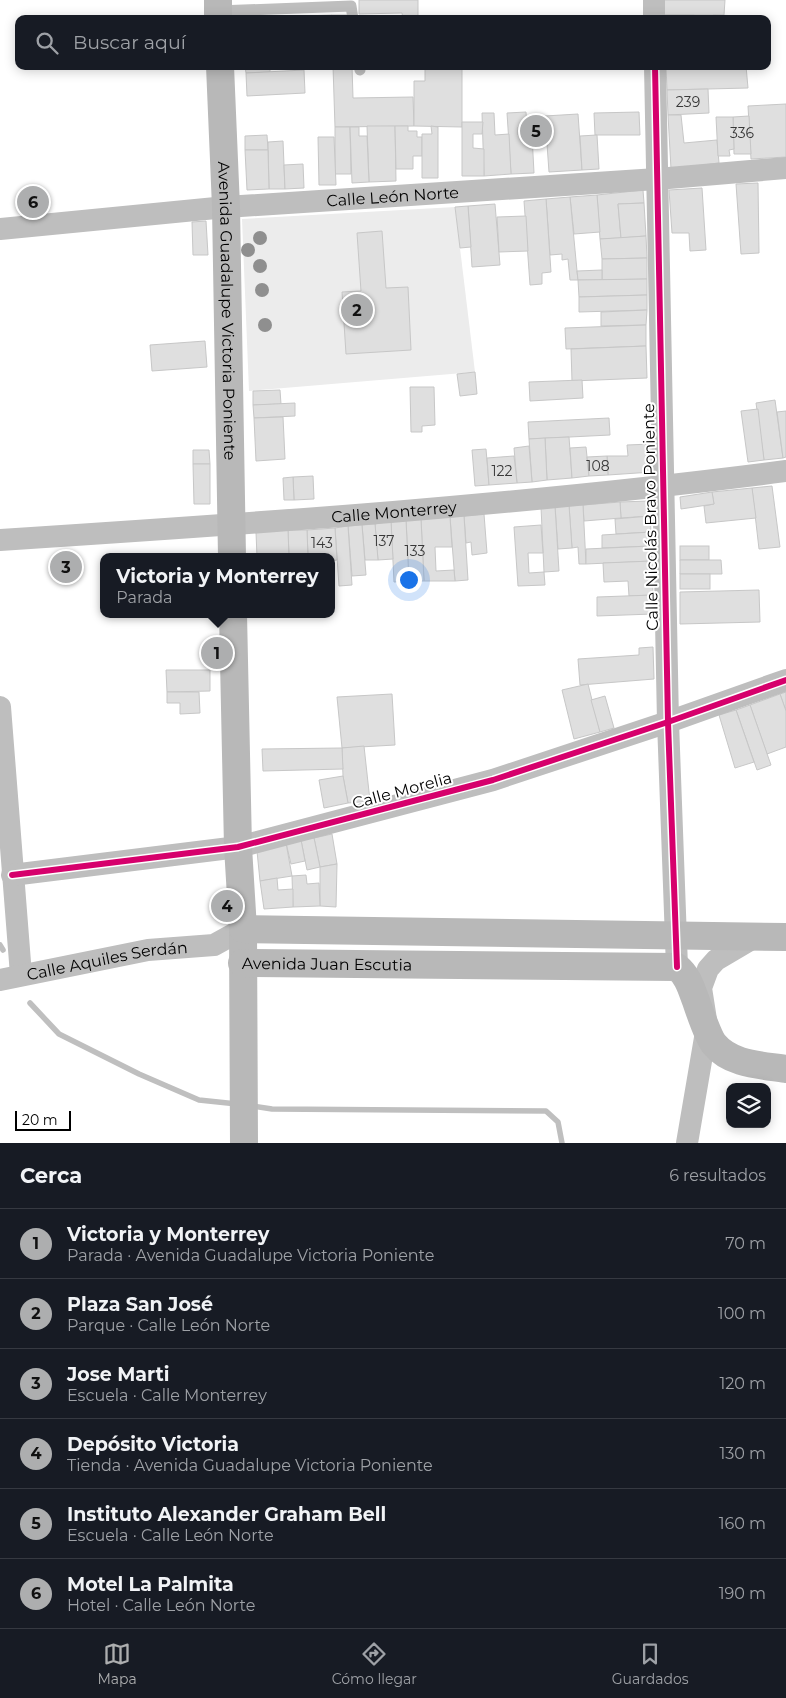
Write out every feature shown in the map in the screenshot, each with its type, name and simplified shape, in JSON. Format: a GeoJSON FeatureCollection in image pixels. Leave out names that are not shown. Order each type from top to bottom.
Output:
{"type":"FeatureCollection","features":[{"type":"Feature","properties":{"kind":"main road","name":"Avenida Guadalupe Victoria Poniente"},"geometry":{"type":"LineString","coordinates":[[220,70],[226,206],[232,553]]}},
{"type":"Feature","properties":{"kind":"main road"},"geometry":{"type":"LineString","coordinates":[[233,618],[238,847],[243,929],[244,1143]]}},
{"type":"Feature","properties":{"kind":"main road","name":"Avenida Juan Escutia"},"geometry":{"type":"LineString","coordinates":[[243,929],[677,937],[786,937]]}},
{"type":"Feature","properties":{"kind":"main road","name":"Avenida Juan Escutia"},"geometry":{"type":"LineString","coordinates":[[242,962],[677,967]]}},
{"type":"Feature","properties":{"kind":"main road"},"geometry":{"type":"LineString","coordinates":[[677,967],[686,978],[713,1043],[724,1053],[741,1062],[786,1069]]}},
{"type":"Feature","properties":{"kind":"street"},"geometry":{"type":"LineString","coordinates":[[654,0],[654,15]]}},
{"type":"Feature","properties":{"kind":"street","name":"Calle Nicolás Bravo Poniente"},"geometry":{"type":"LineString","coordinates":[[655,70],[668,722],[677,967]]}},
{"type":"Feature","properties":{"kind":"street","name":"Calle León Norte"},"geometry":{"type":"LineString","coordinates":[[0,229],[226,206],[656,179],[786,168]]}},
{"type":"Feature","properties":{"kind":"street","name":"Calle Monterrey"},"geometry":{"type":"LineString","coordinates":[[0,540],[231,525],[663,487],[786,471]]}},
{"type":"Feature","properties":{"kind":"street","name":"Calle Morelia"},"geometry":{"type":"LineString","coordinates":[[13,885],[238,847],[493,780],[668,722],[786,680]]}},
{"type":"Feature","properties":{"kind":"street"},"geometry":{"type":"LineString","coordinates":[[0,707],[18,950],[11,978]]}},
{"type":"Feature","properties":{"kind":"street","name":"Avenida Juan Escutia"},"geometry":{"type":"LineString","coordinates":[[242,962],[214,945],[243,929]]}},
{"type":"Feature","properties":{"kind":"street"},"geometry":{"type":"LineString","coordinates":[[687,1143],[707,1026],[701,988],[708,969],[728,951],[755,937]]}},
{"type":"Feature","properties":{"kind":"street","name":"Calle Aquiles Serdán"},"geometry":{"type":"LineString","coordinates":[[11,978],[148,950],[214,945]]}},
{"type":"Feature","properties":{"kind":"lane"},"geometry":{"type":"LineString","coordinates":[[218,10],[351,6],[352,15]]}},
{"type":"Feature","properties":{"kind":"shaded area"},"geometry":{"type":"Polygon","coordinates":[[[455,207],[475,372],[249,391],[242,219],[455,207]]]}},
{"type":"Feature","properties":{"kind":"building"},"geometry":{"type":"Polygon","coordinates":[[[359,0],[418,0],[418,15],[402,15],[402,13],[359,14],[359,0]]]}},
{"type":"Feature","properties":{"kind":"building"},"geometry":{"type":"Polygon","coordinates":[[[664,0],[725,0],[724,15],[664,15],[664,0]]]}},
{"type":"Feature","properties":{"kind":"building"},"geometry":{"type":"Polygon","coordinates":[[[246,70],[270,70],[270,72],[246,73],[246,70]]]}},
{"type":"Feature","properties":{"kind":"building"},"geometry":{"type":"Polygon","coordinates":[[[304,70],[305,93],[247,96],[246,73],[304,70]]]}},
{"type":"Feature","properties":{"kind":"building"},"geometry":{"type":"Polygon","coordinates":[[[333,70],[352,70],[353,98],[413,97],[414,126],[335,127],[333,70]]]}},
{"type":"Feature","properties":{"kind":"building"},"geometry":{"type":"Polygon","coordinates":[[[425,70],[462,70],[462,127],[414,126],[414,81],[425,81],[425,70]]]}},
{"type":"Feature","properties":{"kind":"building"},"geometry":{"type":"Polygon","coordinates":[[[666,70],[746,70],[748,88],[667,90],[666,70]]]}},
{"type":"Feature","properties":{"kind":"building"},"geometry":{"type":"Polygon","coordinates":[[[708,89],[709,113],[668,115],[667,90],[708,89]]]}},
{"type":"Feature","properties":{"kind":"building"},"geometry":{"type":"Polygon","coordinates":[[[786,104],[786,157],[751,159],[748,106],[786,104]]]}},
{"type":"Feature","properties":{"kind":"building"},"geometry":{"type":"Polygon","coordinates":[[[526,112],[527,126],[518,127],[518,135],[532,135],[534,173],[511,174],[507,113],[526,112]]]}},
{"type":"Feature","properties":{"kind":"building"},"geometry":{"type":"Polygon","coordinates":[[[639,112],[640,135],[595,135],[594,113],[639,112]]]}},
{"type":"Feature","properties":{"kind":"building"},"geometry":{"type":"Polygon","coordinates":[[[482,113],[494,113],[495,135],[509,134],[511,174],[484,176],[482,113]]]}},
{"type":"Feature","properties":{"kind":"building"},"geometry":{"type":"Polygon","coordinates":[[[578,114],[582,170],[549,172],[545,116],[578,114]]]}},
{"type":"Feature","properties":{"kind":"building"},"geometry":{"type":"Polygon","coordinates":[[[668,115],[681,115],[684,143],[717,140],[719,163],[671,169],[668,115]]]}},
{"type":"Feature","properties":{"kind":"building"},"geometry":{"type":"Polygon","coordinates":[[[749,116],[751,154],[734,154],[733,117],[749,116]]]}},
{"type":"Feature","properties":{"kind":"building"},"geometry":{"type":"Polygon","coordinates":[[[716,117],[733,117],[734,149],[729,150],[730,156],[718,156],[716,117]]]}},
{"type":"Feature","properties":{"kind":"building"},"geometry":{"type":"Polygon","coordinates":[[[462,122],[483,122],[482,134],[473,134],[473,148],[484,149],[484,176],[462,176],[462,122]]]}},
{"type":"Feature","properties":{"kind":"building"},"geometry":{"type":"Polygon","coordinates":[[[367,126],[395,126],[396,181],[369,182],[367,126]]]}},
{"type":"Feature","properties":{"kind":"building"},"geometry":{"type":"Polygon","coordinates":[[[395,126],[408,126],[408,131],[417,131],[417,137],[422,137],[422,156],[413,156],[413,169],[396,169],[395,126]]]}},
{"type":"Feature","properties":{"kind":"building"},"geometry":{"type":"Polygon","coordinates":[[[431,126],[438,127],[438,178],[422,178],[422,134],[432,134],[431,126]]]}},
{"type":"Feature","properties":{"kind":"building"},"geometry":{"type":"Polygon","coordinates":[[[335,127],[350,127],[351,174],[335,174],[335,127]]]}},
{"type":"Feature","properties":{"kind":"building"},"geometry":{"type":"Polygon","coordinates":[[[350,127],[359,127],[359,136],[367,136],[369,182],[352,183],[350,127]]]}},
{"type":"Feature","properties":{"kind":"building"},"geometry":{"type":"Polygon","coordinates":[[[267,135],[268,150],[245,150],[245,136],[267,135]]]}},
{"type":"Feature","properties":{"kind":"building"},"geometry":{"type":"Polygon","coordinates":[[[597,135],[599,169],[582,170],[580,136],[597,135]]]}},
{"type":"Feature","properties":{"kind":"building"},"geometry":{"type":"Polygon","coordinates":[[[318,137],[334,137],[336,185],[319,185],[318,137]]]}},
{"type":"Feature","properties":{"kind":"building"},"geometry":{"type":"Polygon","coordinates":[[[283,141],[285,189],[269,189],[268,142],[283,141]]]}},
{"type":"Feature","properties":{"kind":"building"},"geometry":{"type":"Polygon","coordinates":[[[245,150],[268,150],[269,189],[247,190],[245,150]]]}},
{"type":"Feature","properties":{"kind":"building"},"geometry":{"type":"Polygon","coordinates":[[[303,164],[304,188],[285,189],[284,165],[303,164]]]}},
{"type":"Feature","properties":{"kind":"building"},"geometry":{"type":"Polygon","coordinates":[[[758,183],[759,253],[741,254],[736,184],[758,183]]]}},
{"type":"Feature","properties":{"kind":"building"},"geometry":{"type":"Polygon","coordinates":[[[702,188],[706,250],[690,251],[689,233],[672,233],[669,190],[702,188]]]}},
{"type":"Feature","properties":{"kind":"building"},"geometry":{"type":"Polygon","coordinates":[[[643,190],[644,203],[618,204],[621,238],[600,239],[597,195],[643,190]]]}},
{"type":"Feature","properties":{"kind":"building"},"geometry":{"type":"Polygon","coordinates":[[[597,195],[600,232],[574,234],[570,197],[597,195]]]}},
{"type":"Feature","properties":{"kind":"building"},"geometry":{"type":"Polygon","coordinates":[[[570,197],[578,280],[570,280],[568,259],[562,260],[562,254],[550,255],[546,199],[570,197]]]}},
{"type":"Feature","properties":{"kind":"building"},"geometry":{"type":"Polygon","coordinates":[[[546,199],[551,272],[542,273],[542,284],[530,285],[524,201],[546,199]]]}},
{"type":"Feature","properties":{"kind":"building"},"geometry":{"type":"Polygon","coordinates":[[[644,203],[646,236],[621,238],[618,204],[644,203]]]}},
{"type":"Feature","properties":{"kind":"building"},"geometry":{"type":"Polygon","coordinates":[[[495,204],[500,265],[472,267],[468,206],[495,204]]]}},
{"type":"Feature","properties":{"kind":"building"},"geometry":{"type":"Polygon","coordinates":[[[468,206],[471,247],[460,248],[455,207],[468,206]]]}},
{"type":"Feature","properties":{"kind":"building"},"geometry":{"type":"Polygon","coordinates":[[[526,216],[528,251],[499,252],[497,217],[526,216]]]}},
{"type":"Feature","properties":{"kind":"building"},"geometry":{"type":"Polygon","coordinates":[[[206,221],[208,255],[193,255],[192,222],[206,221]]]}},
{"type":"Feature","properties":{"kind":"building"},"geometry":{"type":"Polygon","coordinates":[[[382,231],[386,288],[408,287],[411,350],[346,354],[342,292],[361,291],[357,233],[382,231]]]}},
{"type":"Feature","properties":{"kind":"building"},"geometry":{"type":"Polygon","coordinates":[[[646,236],[647,258],[602,259],[600,239],[646,236]]]}},
{"type":"Feature","properties":{"kind":"building"},"geometry":{"type":"Polygon","coordinates":[[[647,258],[647,279],[602,280],[602,259],[647,258]]]}},
{"type":"Feature","properties":{"kind":"building"},"geometry":{"type":"Polygon","coordinates":[[[602,270],[602,280],[578,280],[577,271],[602,270]]]}},
{"type":"Feature","properties":{"kind":"building"},"geometry":{"type":"Polygon","coordinates":[[[647,279],[647,295],[579,297],[578,280],[647,279]]]}},
{"type":"Feature","properties":{"kind":"building"},"geometry":{"type":"Polygon","coordinates":[[[647,295],[647,310],[579,312],[579,297],[647,295]]]}},
{"type":"Feature","properties":{"kind":"building"},"geometry":{"type":"Polygon","coordinates":[[[647,310],[646,325],[601,326],[601,312],[647,310]]]}},
{"type":"Feature","properties":{"kind":"building"},"geometry":{"type":"Polygon","coordinates":[[[646,325],[646,346],[566,349],[565,328],[646,325]]]}},
{"type":"Feature","properties":{"kind":"building"},"geometry":{"type":"Polygon","coordinates":[[[205,341],[207,367],[152,371],[150,345],[205,341]]]}},
{"type":"Feature","properties":{"kind":"building"},"geometry":{"type":"Polygon","coordinates":[[[646,346],[647,378],[572,381],[571,349],[646,346]]]}},
{"type":"Feature","properties":{"kind":"building"},"geometry":{"type":"Polygon","coordinates":[[[475,372],[477,394],[460,396],[457,374],[475,372]]]}},
{"type":"Feature","properties":{"kind":"building"},"geometry":{"type":"Polygon","coordinates":[[[582,380],[583,398],[530,401],[529,382],[582,380]]]}},
{"type":"Feature","properties":{"kind":"building"},"geometry":{"type":"Polygon","coordinates":[[[410,387],[434,387],[435,425],[422,426],[422,432],[411,432],[410,387]]]}},
{"type":"Feature","properties":{"kind":"building"},"geometry":{"type":"Polygon","coordinates":[[[280,390],[281,404],[253,405],[253,391],[280,390]]]}},
{"type":"Feature","properties":{"kind":"building"},"geometry":{"type":"Polygon","coordinates":[[[775,400],[783,458],[764,460],[756,403],[775,400]]]}},
{"type":"Feature","properties":{"kind":"building"},"geometry":{"type":"Polygon","coordinates":[[[295,403],[295,416],[254,418],[253,405],[295,403]]]}},
{"type":"Feature","properties":{"kind":"building"},"geometry":{"type":"Polygon","coordinates":[[[758,409],[764,460],[748,462],[741,411],[758,409]]]}},
{"type":"Feature","properties":{"kind":"building"},"geometry":{"type":"Polygon","coordinates":[[[786,411],[786,457],[783,458],[777,412],[786,411]]]}},
{"type":"Feature","properties":{"kind":"building"},"geometry":{"type":"Polygon","coordinates":[[[283,417],[285,459],[256,461],[254,418],[283,417]]]}},
{"type":"Feature","properties":{"kind":"building"},"geometry":{"type":"Polygon","coordinates":[[[609,418],[610,435],[529,439],[528,422],[609,418]]]}},
{"type":"Feature","properties":{"kind":"building"},"geometry":{"type":"Polygon","coordinates":[[[569,437],[572,478],[547,480],[545,438],[569,437]]]}},
{"type":"Feature","properties":{"kind":"building"},"geometry":{"type":"Polygon","coordinates":[[[545,438],[547,480],[532,482],[529,439],[545,438]]]}},
{"type":"Feature","properties":{"kind":"building"},"geometry":{"type":"Polygon","coordinates":[[[651,444],[652,472],[608,475],[607,456],[628,456],[627,445],[651,444]]]}},
{"type":"Feature","properties":{"kind":"building"},"geometry":{"type":"Polygon","coordinates":[[[529,446],[532,482],[517,483],[514,448],[529,446]]]}},
{"type":"Feature","properties":{"kind":"building"},"geometry":{"type":"Polygon","coordinates":[[[586,447],[589,476],[572,478],[570,448],[586,447]]]}},
{"type":"Feature","properties":{"kind":"building"},"geometry":{"type":"Polygon","coordinates":[[[486,449],[489,485],[475,486],[472,450],[486,449]]]}},
{"type":"Feature","properties":{"kind":"building"},"geometry":{"type":"Polygon","coordinates":[[[193,450],[209,450],[210,464],[193,464],[193,450]]]}},
{"type":"Feature","properties":{"kind":"building"},"geometry":{"type":"Polygon","coordinates":[[[514,456],[517,483],[489,485],[487,458],[514,456]]]}},
{"type":"Feature","properties":{"kind":"building"},"geometry":{"type":"Polygon","coordinates":[[[607,456],[608,475],[589,476],[587,457],[607,456]]]}},
{"type":"Feature","properties":{"kind":"building"},"geometry":{"type":"Polygon","coordinates":[[[193,464],[210,464],[210,504],[194,504],[193,464]]]}},
{"type":"Feature","properties":{"kind":"building"},"geometry":{"type":"Polygon","coordinates":[[[313,476],[314,499],[294,500],[293,477],[313,476]]]}},
{"type":"Feature","properties":{"kind":"building"},"geometry":{"type":"Polygon","coordinates":[[[293,477],[294,500],[284,500],[283,478],[293,477]]]}},
{"type":"Feature","properties":{"kind":"building"},"geometry":{"type":"Polygon","coordinates":[[[772,486],[780,547],[759,549],[752,488],[772,486]]]}},
{"type":"Feature","properties":{"kind":"building"},"geometry":{"type":"Polygon","coordinates":[[[752,488],[756,518],[706,523],[704,506],[714,504],[712,492],[752,488]]]}},
{"type":"Feature","properties":{"kind":"building"},"geometry":{"type":"Polygon","coordinates":[[[712,492],[714,504],[681,509],[680,497],[712,492]]]}},
{"type":"Feature","properties":{"kind":"building"},"geometry":{"type":"Polygon","coordinates":[[[649,501],[650,516],[621,518],[620,502],[649,501]]]}},
{"type":"Feature","properties":{"kind":"building"},"geometry":{"type":"Polygon","coordinates":[[[620,502],[621,518],[584,521],[583,505],[620,502]]]}},
{"type":"Feature","properties":{"kind":"building"},"geometry":{"type":"Polygon","coordinates":[[[569,505],[583,505],[586,564],[579,564],[578,547],[572,548],[569,505]]]}},
{"type":"Feature","properties":{"kind":"building"},"geometry":{"type":"Polygon","coordinates":[[[569,505],[572,548],[558,549],[555,506],[569,505]]]}},
{"type":"Feature","properties":{"kind":"building"},"geometry":{"type":"Polygon","coordinates":[[[555,506],[559,571],[544,572],[541,507],[555,506]]]}},
{"type":"Feature","properties":{"kind":"building"},"geometry":{"type":"Polygon","coordinates":[[[484,514],[487,553],[472,555],[471,542],[466,543],[464,516],[484,514]]]}},
{"type":"Feature","properties":{"kind":"building"},"geometry":{"type":"Polygon","coordinates":[[[464,516],[468,580],[455,581],[450,517],[464,516]]]}},
{"type":"Feature","properties":{"kind":"building"},"geometry":{"type":"Polygon","coordinates":[[[650,516],[651,532],[616,534],[615,519],[650,516]]]}},
{"type":"Feature","properties":{"kind":"building"},"geometry":{"type":"Polygon","coordinates":[[[450,517],[452,547],[435,547],[436,571],[454,570],[455,581],[424,581],[421,519],[450,517]]]}},
{"type":"Feature","properties":{"kind":"building"},"geometry":{"type":"Polygon","coordinates":[[[421,519],[424,581],[409,581],[406,520],[421,519]]]}},
{"type":"Feature","properties":{"kind":"building"},"geometry":{"type":"Polygon","coordinates":[[[406,520],[409,581],[394,582],[391,521],[406,520]]]}},
{"type":"Feature","properties":{"kind":"building"},"geometry":{"type":"Polygon","coordinates":[[[391,521],[393,559],[378,560],[375,524],[391,521]]]}},
{"type":"Feature","properties":{"kind":"building"},"geometry":{"type":"Polygon","coordinates":[[[375,524],[378,560],[365,560],[362,525],[375,524]]]}},
{"type":"Feature","properties":{"kind":"building"},"geometry":{"type":"Polygon","coordinates":[[[362,525],[366,575],[352,576],[348,526],[362,525]]]}},
{"type":"Feature","properties":{"kind":"building"},"geometry":{"type":"Polygon","coordinates":[[[541,525],[543,553],[528,553],[529,573],[544,572],[545,585],[518,586],[514,527],[541,525]]]}},
{"type":"Feature","properties":{"kind":"building"},"geometry":{"type":"Polygon","coordinates":[[[348,526],[352,585],[339,586],[335,528],[348,526]]]}},
{"type":"Feature","properties":{"kind":"building"},"geometry":{"type":"Polygon","coordinates":[[[335,528],[337,560],[335,560],[335,553],[308,553],[307,530],[335,528]]]}},
{"type":"Feature","properties":{"kind":"building"},"geometry":{"type":"Polygon","coordinates":[[[288,530],[307,530],[308,553],[289,553],[288,530]]]}},
{"type":"Feature","properties":{"kind":"building"},"geometry":{"type":"Polygon","coordinates":[[[288,530],[289,553],[257,553],[256,532],[288,530]]]}},
{"type":"Feature","properties":{"kind":"building"},"geometry":{"type":"Polygon","coordinates":[[[651,532],[651,546],[602,548],[602,535],[651,532]]]}},
{"type":"Feature","properties":{"kind":"building"},"geometry":{"type":"Polygon","coordinates":[[[651,546],[652,561],[586,564],[586,549],[651,546]]]}},
{"type":"Feature","properties":{"kind":"building"},"geometry":{"type":"Polygon","coordinates":[[[680,546],[709,546],[709,560],[680,560],[680,546]]]}},
{"type":"Feature","properties":{"kind":"building"},"geometry":{"type":"Polygon","coordinates":[[[680,560],[721,560],[722,574],[680,574],[680,560]]]}},
{"type":"Feature","properties":{"kind":"building"},"geometry":{"type":"Polygon","coordinates":[[[652,561],[653,595],[629,596],[628,581],[604,582],[603,563],[652,561]]]}},
{"type":"Feature","properties":{"kind":"building"},"geometry":{"type":"Polygon","coordinates":[[[680,574],[710,574],[710,589],[680,589],[680,574]]]}},
{"type":"Feature","properties":{"kind":"building"},"geometry":{"type":"Polygon","coordinates":[[[759,590],[760,622],[680,624],[680,592],[759,590]]]}},
{"type":"Feature","properties":{"kind":"building"},"geometry":{"type":"Polygon","coordinates":[[[653,595],[653,614],[597,616],[597,597],[653,595]]]}},
{"type":"Feature","properties":{"kind":"building"},"geometry":{"type":"Polygon","coordinates":[[[653,647],[654,679],[580,685],[578,659],[639,655],[639,648],[653,647]]]}},
{"type":"Feature","properties":{"kind":"building"},"geometry":{"type":"Polygon","coordinates":[[[166,670],[210,670],[210,691],[167,692],[166,670]]]}},
{"type":"Feature","properties":{"kind":"building"},"geometry":{"type":"Polygon","coordinates":[[[588,684],[600,732],[574,739],[562,690],[588,684]]]}},
{"type":"Feature","properties":{"kind":"building"},"geometry":{"type":"Polygon","coordinates":[[[167,692],[199,692],[200,713],[180,714],[180,703],[167,703],[167,692]]]}},
{"type":"Feature","properties":{"kind":"building"},"geometry":{"type":"Polygon","coordinates":[[[786,692],[786,711],[780,694],[786,692]]]}},
{"type":"Feature","properties":{"kind":"building"},"geometry":{"type":"Polygon","coordinates":[[[392,694],[395,745],[342,748],[337,697],[392,694]]]}},
{"type":"Feature","properties":{"kind":"building"},"geometry":{"type":"Polygon","coordinates":[[[780,694],[786,711],[786,747],[767,754],[750,705],[780,694]]]}},
{"type":"Feature","properties":{"kind":"building"},"geometry":{"type":"Polygon","coordinates":[[[605,696],[614,728],[600,732],[591,700],[605,696]]]}},
{"type":"Feature","properties":{"kind":"building"},"geometry":{"type":"Polygon","coordinates":[[[750,705],[771,765],[757,770],[736,710],[750,705]]]}},
{"type":"Feature","properties":{"kind":"building"},"geometry":{"type":"Polygon","coordinates":[[[736,710],[754,762],[735,768],[719,715],[736,710]]]}},
{"type":"Feature","properties":{"kind":"building"},"geometry":{"type":"Polygon","coordinates":[[[364,746],[370,801],[348,803],[343,776],[342,748],[364,746]]]}},
{"type":"Feature","properties":{"kind":"building"},"geometry":{"type":"Polygon","coordinates":[[[342,748],[343,769],[263,771],[262,749],[342,748]]]}},
{"type":"Feature","properties":{"kind":"building"},"geometry":{"type":"Polygon","coordinates":[[[343,776],[348,803],[324,808],[319,780],[343,776]]]}},
{"type":"Feature","properties":{"kind":"building"},"geometry":{"type":"Polygon","coordinates":[[[332,834],[337,864],[320,867],[314,838],[332,834]]]}},
{"type":"Feature","properties":{"kind":"building"},"geometry":{"type":"Polygon","coordinates":[[[314,838],[320,867],[307,870],[301,840],[314,838]]]}},
{"type":"Feature","properties":{"kind":"building"},"geometry":{"type":"Polygon","coordinates":[[[301,840],[305,861],[291,864],[286,843],[301,840]]]}},
{"type":"Feature","properties":{"kind":"building"},"geometry":{"type":"Polygon","coordinates":[[[286,843],[292,876],[260,881],[257,851],[286,843]]]}},
{"type":"Feature","properties":{"kind":"building"},"geometry":{"type":"Polygon","coordinates":[[[337,864],[336,907],[320,906],[320,867],[337,864]]]}},
{"type":"Feature","properties":{"kind":"building"},"geometry":{"type":"Polygon","coordinates":[[[306,875],[307,884],[319,883],[320,906],[293,907],[292,876],[306,875]]]}},
{"type":"Feature","properties":{"kind":"building"},"geometry":{"type":"Polygon","coordinates":[[[277,878],[278,890],[293,889],[293,907],[264,909],[260,881],[277,878]]]}},
{"type":"Feature","properties":{"kind":"waterway"},"geometry":{"type":"LineString","coordinates":[[0,945],[3,950]]}},
{"type":"Feature","properties":{"kind":"waterway"},"geometry":{"type":"LineString","coordinates":[[30,1003],[59,1034],[139,1074],[199,1100],[237,1104]]}},
{"type":"Feature","properties":{"kind":"waterway"},"geometry":{"type":"LineString","coordinates":[[252,1106],[272,1109],[546,1111],[558,1122],[562,1143]]}},
{"type":"Feature","properties":{"kind":"cycle path"},"geometry":{"type":"LineString","coordinates":[[655,70],[668,722],[677,967]]}},
{"type":"Feature","properties":{"kind":"cycle path"},"geometry":{"type":"LineString","coordinates":[[12,875],[238,847],[493,780],[668,722],[786,680]]}},
{"type":"Feature","properties":{"kind":"place","name":"Instituto Alexander Graham Bell"},"geometry":{"type":"Point","coordinates":[536,131]}},
{"type":"Feature","properties":{"kind":"place","name":"Motel La Palmita"},"geometry":{"type":"Point","coordinates":[33,202]}},
{"type":"Feature","properties":{"kind":"place","name":"Plaza San José"},"geometry":{"type":"Point","coordinates":[357,310]}},
{"type":"Feature","properties":{"kind":"place","name":"Jose Marti"},"geometry":{"type":"Point","coordinates":[66,567]}},
{"type":"Feature","properties":{"kind":"place","name":"Victoria y Monterrey"},"geometry":{"type":"Point","coordinates":[217,653]}},
{"type":"Feature","properties":{"kind":"place","name":"Depósito Victoria"},"geometry":{"type":"Point","coordinates":[227,906]}}]}
